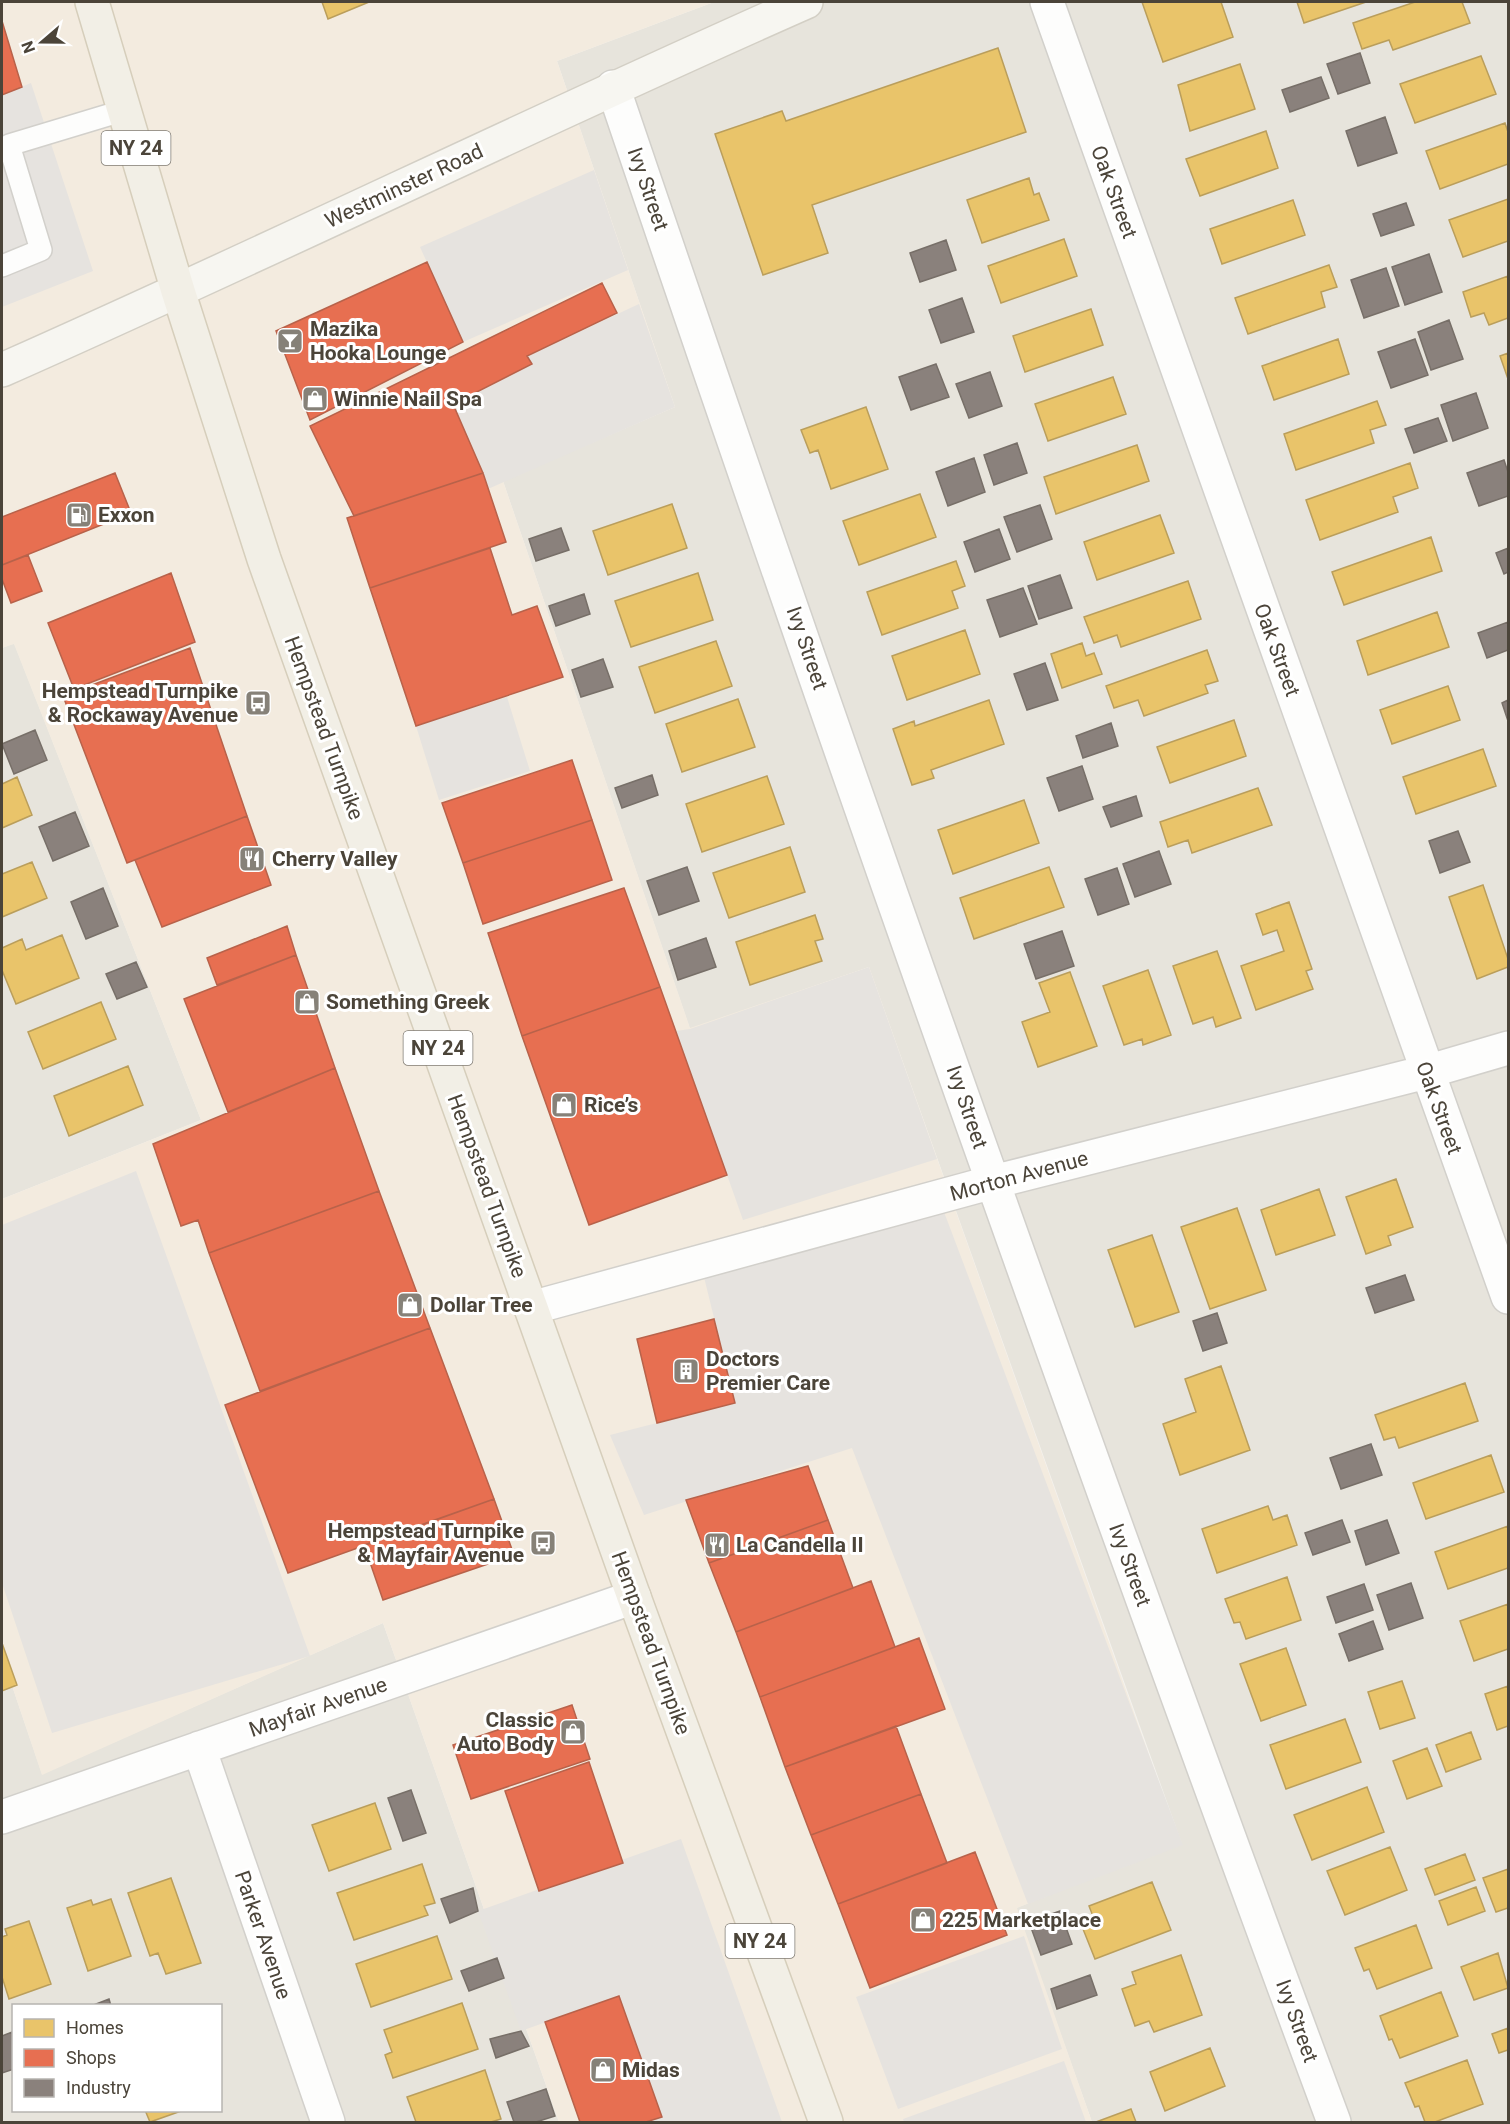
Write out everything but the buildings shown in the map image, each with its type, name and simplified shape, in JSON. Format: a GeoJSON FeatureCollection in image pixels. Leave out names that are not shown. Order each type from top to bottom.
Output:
{"type":"FeatureCollection","features":[{"type":"Feature","properties":{"kind":"main road","name":"Hempstead Turnpike"},"geometry":{"type":"LineString","coordinates":[[92,2],[178,291],[264,559],[634,1597],[826,2122]]}},
{"type":"Feature","properties":{"kind":"main road","name":"Westminster Road"},"geometry":{"type":"LineString","coordinates":[[2,370],[178,291],[613,87],[806,2]]}},
{"type":"Feature","properties":{"kind":"street","name":"Oak Street"},"geometry":{"type":"LineString","coordinates":[[1047,2],[1426,1072],[1509,1297]]}},
{"type":"Feature","properties":{"kind":"street","name":"Ivy Street"},"geometry":{"type":"LineString","coordinates":[[613,87],[993,1182],[1183,1714],[1335,2122]]}},
{"type":"Feature","properties":{"kind":"street","name":"Morton Avenue"},"geometry":{"type":"LineString","coordinates":[[531,1308],[993,1182],[1426,1072],[1509,1048]]}},
{"type":"Feature","properties":{"kind":"street","name":"Mayfair Avenue"},"geometry":{"type":"LineString","coordinates":[[2,1817],[634,1597]]}},
{"type":"Feature","properties":{"kind":"street","name":"Parker Avenue"},"geometry":{"type":"LineString","coordinates":[[199,1748],[328,2122]]}},
{"type":"Feature","properties":{"kind":"lane"},"geometry":{"type":"LineString","coordinates":[[2,266],[41,250],[9,145],[125,110]]}},
{"type":"Feature","properties":{"kind":"shaded area"},"geometry":{"type":"Polygon","coordinates":[[[2,2],[714,2],[557,61],[675,407],[503,481],[690,1028],[869,967],[1180,1842],[1017,1908],[1092,2122],[559,2122],[383,1623],[42,1775],[2,1656],[2,1199],[201,1120],[14,644],[2,648],[2,2]]]}},
{"type":"Feature","properties":{"kind":"shaded area"},"geometry":{"type":"Polygon","coordinates":[[[714,2],[1508,2],[1508,2122],[1092,2122],[1016,1908],[1182,1844],[869,967],[690,1029],[503,481],[675,407],[557,61],[714,2]]]}},
{"type":"Feature","properties":{"kind":"shaded area"},"geometry":{"type":"Polygon","coordinates":[[[31,83],[93,271],[2,307],[2,95],[31,83]]]}},
{"type":"Feature","properties":{"kind":"shaded area"},"geometry":{"type":"Polygon","coordinates":[[[594,170],[628,270],[463,342],[420,247],[594,170]]]}},
{"type":"Feature","properties":{"kind":"shaded area"},"geometry":{"type":"Polygon","coordinates":[[[639,304],[675,407],[488,489],[453,404],[532,364],[527,356],[639,304]]]}},
{"type":"Feature","properties":{"kind":"shaded area"},"geometry":{"type":"Polygon","coordinates":[[[14,643],[201,1120],[2,1199],[2,648],[14,643]]]}},
{"type":"Feature","properties":{"kind":"shaded area"},"geometry":{"type":"Polygon","coordinates":[[[507,697],[530,771],[439,800],[416,726],[507,697]]]}},
{"type":"Feature","properties":{"kind":"shaded area"},"geometry":{"type":"Polygon","coordinates":[[[869,967],[937,1159],[743,1220],[676,1031],[690,1029],[869,967]]]}},
{"type":"Feature","properties":{"kind":"shaded area"},"geometry":{"type":"Polygon","coordinates":[[[136,1171],[310,1656],[52,1733],[2,1583],[2,1225],[136,1171]]]}},
{"type":"Feature","properties":{"kind":"shaded area"},"geometry":{"type":"Polygon","coordinates":[[[941,1204],[1183,1845],[1028,1904],[852,1448],[644,1515],[610,1435],[735,1403],[702,1269],[941,1204]]]}},
{"type":"Feature","properties":{"kind":"shaded area"},"geometry":{"type":"Polygon","coordinates":[[[383,1623],[559,2122],[2,2122],[2,1656],[42,1774],[383,1623]]]}},
{"type":"Feature","properties":{"kind":"shaded area"},"geometry":{"type":"Polygon","coordinates":[[[681,1839],[782,2122],[646,2122],[662,2117],[619,1996],[521,2031],[478,1911],[681,1839]]]}},
{"type":"Feature","properties":{"kind":"shaded area"},"geometry":{"type":"Polygon","coordinates":[[[1024,1936],[1062,2049],[898,2109],[856,1997],[1024,1936]]]}},
{"type":"Feature","properties":{"kind":"shaded area"},"geometry":{"type":"Polygon","coordinates":[[[1064,2061],[1086,2122],[904,2122],[903,2119],[1064,2061]]]}},
{"type":"Feature","properties":{"kind":"place","name":"Mazika Hooka Lounge"},"geometry":{"type":"Point","coordinates":[290,341]}},
{"type":"Feature","properties":{"kind":"place","name":"Winnie Nail Spa"},"geometry":{"type":"Point","coordinates":[315,399]}},
{"type":"Feature","properties":{"kind":"place","name":"Exxon"},"geometry":{"type":"Point","coordinates":[79,515]}},
{"type":"Feature","properties":{"kind":"place","name":"Hempstead Turnpike & Rockaway Avenue"},"geometry":{"type":"Point","coordinates":[258,703]}},
{"type":"Feature","properties":{"kind":"place","name":"Cherry Valley"},"geometry":{"type":"Point","coordinates":[252,859]}},
{"type":"Feature","properties":{"kind":"place","name":"Something Greek"},"geometry":{"type":"Point","coordinates":[307,1002]}},
{"type":"Feature","properties":{"kind":"place","name":"Rice’s"},"geometry":{"type":"Point","coordinates":[564,1105]}},
{"type":"Feature","properties":{"kind":"place","name":"Dollar Tree"},"geometry":{"type":"Point","coordinates":[410,1305]}},
{"type":"Feature","properties":{"kind":"place","name":"Doctors Premier Care"},"geometry":{"type":"Point","coordinates":[686,1371]}},
{"type":"Feature","properties":{"kind":"place","name":"Hempstead Turnpike & Mayfair Avenue"},"geometry":{"type":"Point","coordinates":[543,1543]}},
{"type":"Feature","properties":{"kind":"place","name":"La Candella II"},"geometry":{"type":"Point","coordinates":[717,1545]}},
{"type":"Feature","properties":{"kind":"place","name":"Classic Auto Body"},"geometry":{"type":"Point","coordinates":[573,1732]}},
{"type":"Feature","properties":{"kind":"place","name":"225 Marketplace"},"geometry":{"type":"Point","coordinates":[923,1920]}},
{"type":"Feature","properties":{"kind":"place","name":"Midas"},"geometry":{"type":"Point","coordinates":[603,2070]}}]}
